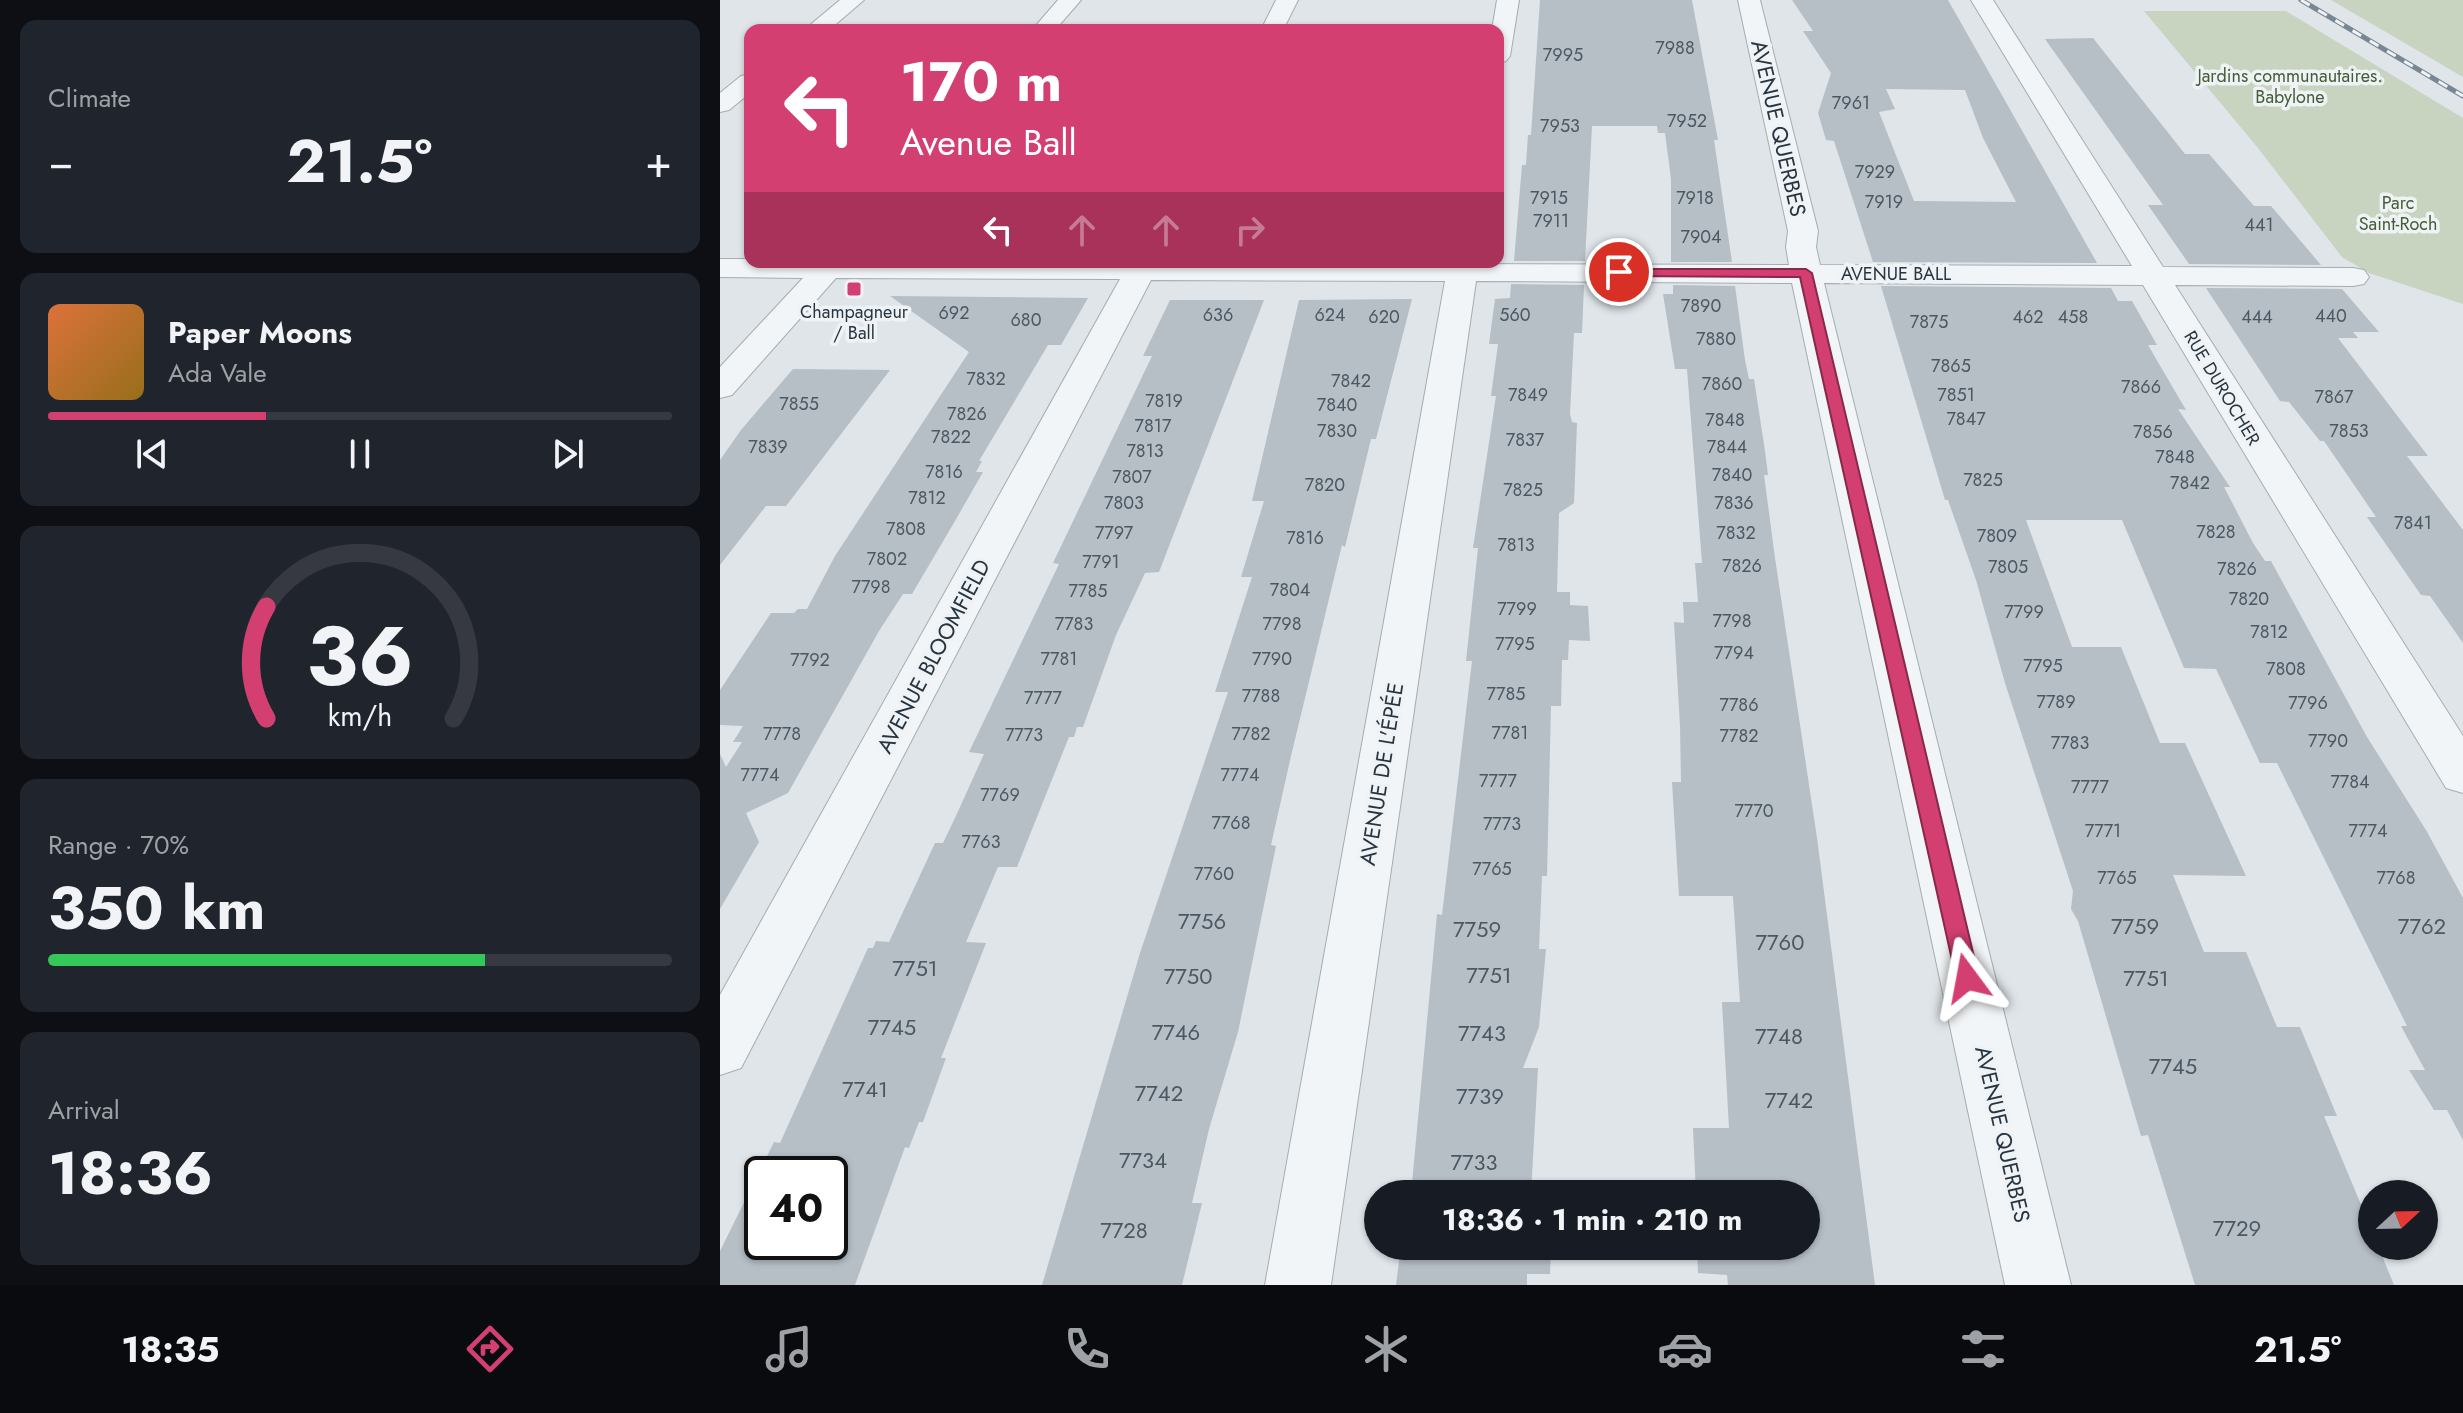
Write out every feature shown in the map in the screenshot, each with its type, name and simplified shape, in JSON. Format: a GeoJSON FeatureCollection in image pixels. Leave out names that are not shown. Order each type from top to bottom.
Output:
{"type":"FeatureCollection","features":[{"type":"Feature","properties":{"kind":"street"},"geometry":{"type":"LineString","coordinates":[[823,24],[853,0]]}},
{"type":"Feature","properties":{"kind":"street"},"geometry":{"type":"LineString","coordinates":[[1048,24],[1070,0]]}},
{"type":"Feature","properties":{"kind":"street"},"geometry":{"type":"LineString","coordinates":[[1275,24],[1287,0]]}},
{"type":"Feature","properties":{"kind":"street"},"geometry":{"type":"LineString","coordinates":[[1504,24],[1508,0]]}},
{"type":"Feature","properties":{"kind":"street","name":"AVENUE QUERBES"},"geometry":{"type":"LineString","coordinates":[[1749,0],[1803,231],[1801,247],[1806,273],[2038,1285]]}},
{"type":"Feature","properties":{"kind":"street","name":"RUE DUROCHER"},"geometry":{"type":"LineString","coordinates":[[1982,0],[2463,775]]}},
{"type":"Feature","properties":{"kind":"street"},"geometry":{"type":"LineString","coordinates":[[720,105],[744,86]]}},
{"type":"Feature","properties":{"kind":"street","name":"AVENUE BALL"},"geometry":{"type":"LineString","coordinates":[[720,268],[744,267]]}},
{"type":"Feature","properties":{"kind":"street"},"geometry":{"type":"LineString","coordinates":[[720,388],[828,268]]}},
{"type":"Feature","properties":{"kind":"street","name":"AVENUE BLOOMFIELD"},"geometry":{"type":"LineString","coordinates":[[720,1050],[1142,268]]}},
{"type":"Feature","properties":{"kind":"street","name":"AVENUE DE L'ÉPÉE"},"geometry":{"type":"LineString","coordinates":[[1298,1285],[1464,268]]}},
{"type":"Feature","properties":{"kind":"street","name":"AVENUE BALL"},"geometry":{"type":"LineString","coordinates":[[1504,268],[2353,277]]}},
{"type":"Feature","properties":{"kind":"green space"},"geometry":{"type":"Polygon","coordinates":[[[2331,0],[2463,0],[2463,77],[2331,0]]]}},
{"type":"Feature","properties":{"kind":"green space"},"geometry":{"type":"Polygon","coordinates":[[[2144,11],[2286,11],[2463,118],[2463,304],[2369,273],[2342,257],[2258,148],[2144,11]]]}},
{"type":"Feature","properties":{"kind":"building"},"geometry":{"type":"Polygon","coordinates":[[[1540,0],[1692,0],[1718,140],[1714,140],[1732,262],[1671,262],[1671,179],[1665,133],[1658,133],[1657,126],[1592,126],[1585,261],[1514,261],[1522,165],[1526,165],[1528,135],[1531,135],[1540,0]]]}},
{"type":"Feature","properties":{"kind":"building"},"geometry":{"type":"Polygon","coordinates":[[[1792,0],[1948,0],[2097,263],[1873,262],[1834,141],[1826,140],[1818,113],[1831,73],[1803,31],[1813,31],[1792,0]],[[1886,89],[1895,109],[1879,112],[1914,201],[2016,202],[1983,138],[1965,90],[1886,89]]]}},
{"type":"Feature","properties":{"kind":"building"},"geometry":{"type":"Polygon","coordinates":[[[2093,38],[2185,154],[2209,154],[2254,206],[2271,206],[2321,265],[2189,264],[2148,205],[2163,205],[2045,39],[2093,38]]]}},
{"type":"Feature","properties":{"kind":"building"},"geometry":{"type":"Polygon","coordinates":[[[1511,284],[1584,285],[1582,333],[1574,333],[1570,414],[1572,422],[1577,423],[1574,503],[1559,513],[1557,592],[1570,592],[1570,605],[1588,606],[1590,641],[1569,640],[1568,660],[1562,660],[1561,706],[1551,706],[1547,876],[1542,876],[1539,949],[1546,949],[1539,1027],[1523,1068],[1538,1068],[1532,1180],[1412,1180],[1437,914],[1442,915],[1472,661],[1466,661],[1478,548],[1473,548],[1496,396],[1491,396],[1498,344],[1489,344],[1495,299],[1510,298],[1511,284]]]}},
{"type":"Feature","properties":{"kind":"building"},"geometry":{"type":"Polygon","coordinates":[[[1673,285],[1735,286],[1745,360],[1749,379],[1754,379],[1768,475],[1764,475],[1775,558],[1817,838],[1875,1285],[1728,1285],[1727,1275],[1698,1273],[1698,1260],[1820,1260],[1820,1180],[1695,1180],[1693,1128],[1729,1128],[1722,1002],[1740,1002],[1733,896],[1679,896],[1672,782],[1681,782],[1674,622],[1684,623],[1683,602],[1698,602],[1695,563],[1702,563],[1687,369],[1675,369],[1663,294],[1673,294],[1673,285]]]}},
{"type":"Feature","properties":{"kind":"building"},"geometry":{"type":"Polygon","coordinates":[[[1881,286],[2111,288],[2118,301],[2132,301],[2157,345],[2148,345],[2186,410],[2178,409],[2230,487],[2224,487],[2253,543],[2265,561],[2271,561],[2367,737],[2426,830],[2463,898],[2463,1140],[2447,1110],[2434,1110],[2409,1070],[2425,1070],[2401,1026],[2407,1026],[2277,763],[2260,763],[2216,669],[2184,668],[2122,520],[2026,520],[2072,647],[2121,647],[2160,743],[2185,743],[2246,876],[2173,875],[2204,952],[2246,952],[2277,1027],[2300,1027],[2337,1116],[2324,1116],[2358,1197],[2358,1260],[2384,1260],[2394,1285],[2195,1285],[2148,1135],[2141,1136],[2078,921],[2071,909],[2073,891],[2005,683],[1976,580],[1948,500],[1945,500],[1881,286]]]}},
{"type":"Feature","properties":{"kind":"building"},"geometry":{"type":"Polygon","coordinates":[[[2206,288],[2342,289],[2379,332],[2353,332],[2358,338],[2338,338],[2428,456],[2407,456],[2463,530],[2463,643],[2430,596],[2421,595],[2367,517],[2376,517],[2324,441],[2320,441],[2289,402],[2280,401],[2206,288]]]}},
{"type":"Feature","properties":{"kind":"building"},"geometry":{"type":"Polygon","coordinates":[[[890,296],[1088,298],[1061,345],[1048,345],[979,461],[982,461],[976,472],[983,472],[955,521],[912,594],[903,594],[879,631],[788,793],[746,813],[759,842],[720,909],[720,754],[726,767],[742,742],[733,742],[743,726],[720,725],[720,690],[771,613],[794,613],[798,609],[807,609],[835,556],[969,352],[890,296]]]}},
{"type":"Feature","properties":{"kind":"building"},"geometry":{"type":"Polygon","coordinates":[[[1412,299],[1376,439],[1371,439],[1345,547],[1342,545],[1291,756],[1271,845],[1276,846],[1238,1032],[1209,1129],[1192,1203],[1202,1203],[1182,1285],[1042,1285],[1140,953],[1228,692],[1215,692],[1252,577],[1241,577],[1264,501],[1252,501],[1299,300],[1412,299]]]}},
{"type":"Feature","properties":{"kind":"building"},"geometry":{"type":"Polygon","coordinates":[[[1170,300],[1264,300],[1159,572],[1145,573],[1116,635],[1083,727],[1077,727],[1074,737],[1069,737],[1017,867],[998,867],[966,942],[986,943],[941,1058],[946,1058],[923,1122],[919,1122],[909,1148],[905,1147],[855,1285],[720,1285],[720,1251],[744,1203],[744,1260],[848,1260],[848,1156],[767,1156],[774,1142],[780,1143],[868,948],[873,948],[876,941],[889,942],[935,843],[943,843],[984,754],[969,752],[1059,564],[1053,563],[1152,356],[1143,356],[1170,300]]]}},
{"type":"Feature","properties":{"kind":"building"},"geometry":{"type":"Polygon","coordinates":[[[793,369],[890,370],[786,506],[766,506],[720,565],[720,460],[793,369]]]}},
{"type":"Feature","properties":{"kind":"building"},"geometry":{"type":"Polygon","coordinates":[[[1399,1260],[1550,1260],[1550,1274],[1527,1274],[1527,1285],[1396,1285],[1399,1260]]]}},
{"type":"Feature","properties":{"kind":"railway"},"geometry":{"type":"LineString","coordinates":[[2301,0],[2463,96]]}},
{"type":"Feature","properties":{"kind":"place","name":"Champagneur / Ball"},"geometry":{"type":"Point","coordinates":[854,289]}},
{"type":"Feature","properties":{"kind":"route"},"geometry":{"type":"LineString","coordinates":[[1619,272],[1806,273],[1967,978]]}},
{"type":"Feature","properties":{"kind":"park label","name":"Jardins communautaires. Babylone"},"geometry":{"type":"Point","coordinates":[2290,86]}},
{"type":"Feature","properties":{"kind":"park label","name":"Parc Saint-Roch"},"geometry":{"type":"Point","coordinates":[2398,213]}}]}
